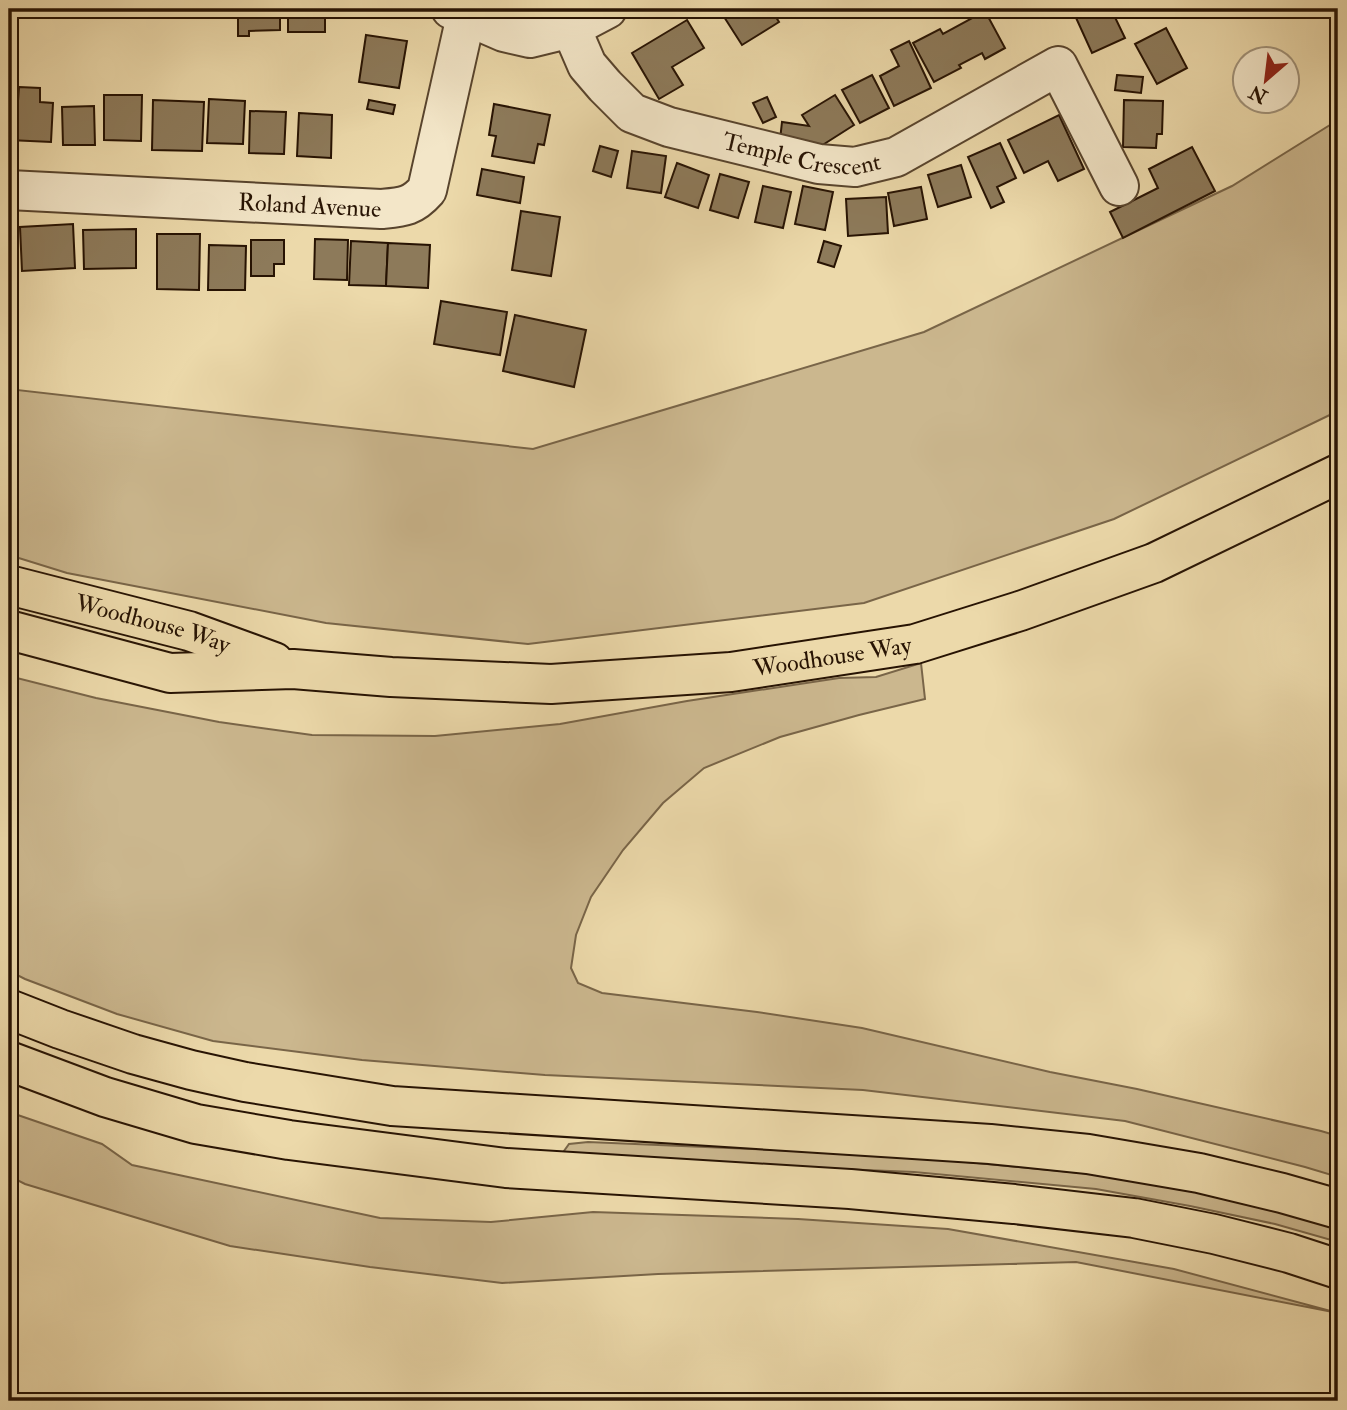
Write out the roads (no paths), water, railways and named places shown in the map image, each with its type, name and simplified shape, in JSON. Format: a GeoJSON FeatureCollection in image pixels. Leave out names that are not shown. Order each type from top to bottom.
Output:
{"type":"FeatureCollection","features":[{"type":"Feature","properties":{"kind":"main road","name":"Woodhouse Way"},"geometry":{"type":"LineString","coordinates":[[9,630],[170,673],[293,669],[391,677],[551,684],[731,672],[915,644],[1020,611],[1154,563],[1338,474]]}},
{"type":"Feature","properties":{"kind":"main road","name":"Woodhouse Way"},"geometry":{"type":"LineString","coordinates":[[9,585],[189,631],[293,669]]}},
{"type":"Feature","properties":{"kind":"main road"},"geometry":{"type":"LineString","coordinates":[[9,1009],[132,1055],[191,1070],[245,1082],[392,1106],[898,1138],[1088,1154],[1199,1173],[1338,1209]]}},
{"type":"Feature","properties":{"kind":"main road"},"geometry":{"type":"LineString","coordinates":[[9,1061],[105,1097],[195,1124],[289,1140],[506,1168],[850,1189],[1134,1218],[1214,1234],[1338,1269]]}},
{"type":"Feature","properties":{"kind":"street"},"geometry":{"type":"LineString","coordinates":[[459,13],[504,32],[530,38],[571,27],[607,9]]}},
{"type":"Feature","properties":{"kind":"street","name":"Roland Avenue"},"geometry":{"type":"LineString","coordinates":[[9,190],[381,209],[404,207],[416,202],[427,190],[459,13]]}},
{"type":"Feature","properties":{"kind":"street","name":"Temple Crescent"},"geometry":{"type":"LineString","coordinates":[[571,27],[587,65],[632,113],[669,128],[819,164],[855,167],[896,157],[1058,66],[1119,186]]}}]}
